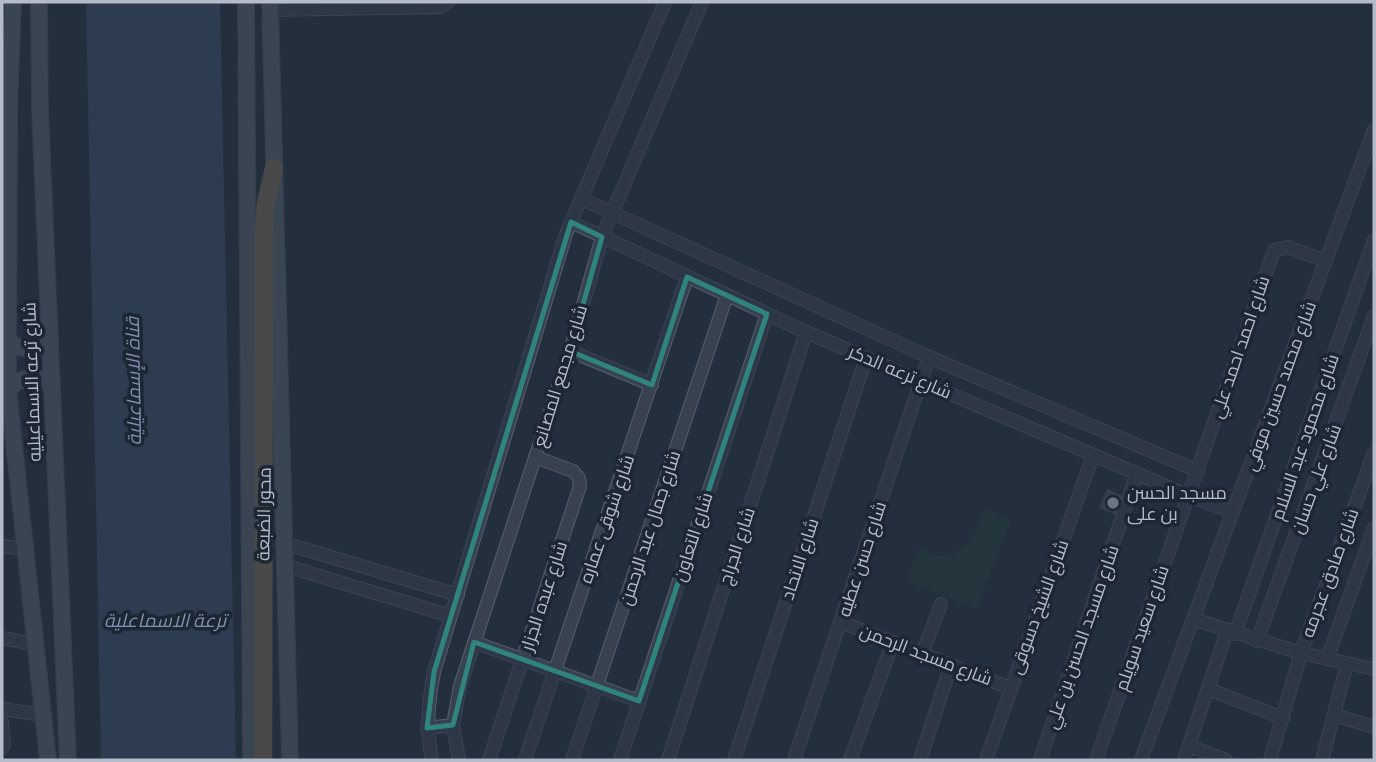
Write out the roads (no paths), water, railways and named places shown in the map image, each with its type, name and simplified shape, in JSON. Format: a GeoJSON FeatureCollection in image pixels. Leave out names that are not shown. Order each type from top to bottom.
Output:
{"type":"FeatureCollection","features":[{"type":"Feature","properties":{"kind":"highway","name":"محور الضبعة"},"geometry":{"type":"LineString","coordinates":[[264,760],[264,267],[266,203],[274,168]]}},
{"type":"Feature","properties":{"kind":"main road","name":"شارع ترعه الاسماعيليه"},"geometry":{"type":"LineString","coordinates":[[13,2],[7,34],[5,111],[8,389],[6,434],[23,549],[48,760]]}},
{"type":"Feature","properties":{"kind":"main road","name":"شارع ترعه الاسماعيليه"},"geometry":{"type":"LineString","coordinates":[[39,2],[40,111],[68,760]]}},
{"type":"Feature","properties":{"kind":"main road"},"geometry":{"type":"LineString","coordinates":[[246,2],[251,760]]}},
{"type":"Feature","properties":{"kind":"main road"},"geometry":{"type":"LineString","coordinates":[[270,6],[289,760]]}},
{"type":"Feature","properties":{"kind":"main road"},"geometry":{"type":"LineString","coordinates":[[6,340],[28,349],[40,347],[50,341]]}},
{"type":"Feature","properties":{"kind":"main road"},"geometry":{"type":"LineString","coordinates":[[8,389],[17,381],[29,378],[41,379],[52,385]]}},
{"type":"Feature","properties":{"kind":"street"},"geometry":{"type":"LineString","coordinates":[[270,6],[441,7],[448,2]]}},
{"type":"Feature","properties":{"kind":"street","name":"شارع مجمع المصانع"},"geometry":{"type":"LineString","coordinates":[[432,760],[427,728],[430,691],[571,222],[665,2]]}},
{"type":"Feature","properties":{"kind":"street","name":"شارع مجمع المصانع"},"geometry":{"type":"LineString","coordinates":[[459,760],[453,725],[460,686],[570,352],[602,237],[702,2]]}},
{"type":"Feature","properties":{"kind":"street","name":"شارع محمد حسين موفي"},"geometry":{"type":"LineString","coordinates":[[1141,760],[1374,130]]}},
{"type":"Feature","properties":{"kind":"street","name":"شارع ترعه الدكر"},"geometry":{"type":"LineString","coordinates":[[582,198],[929,357],[1198,471]]}},
{"type":"Feature","properties":{"kind":"street","name":"شارع ترعه الدكر"},"geometry":{"type":"LineString","coordinates":[[571,222],[866,358],[1189,496],[1233,512]]}},
{"type":"Feature","properties":{"kind":"street","name":"شارع محمود عبد السلام"},"geometry":{"type":"LineString","coordinates":[[1184,760],[1374,240]]}},
{"type":"Feature","properties":{"kind":"street","name":"شارع احمد احمد علي"},"geometry":{"type":"LineString","coordinates":[[1189,496],[1275,250],[1288,247],[1326,261]]}},
{"type":"Feature","properties":{"kind":"street","name":"شارع شوقى عماره"},"geometry":{"type":"LineString","coordinates":[[525,760],[687,277]]}},
{"type":"Feature","properties":{"kind":"street","name":"شارع جمال عبد الرحمن"},"geometry":{"type":"LineString","coordinates":[[572,760],[727,295]]}},
{"type":"Feature","properties":{"kind":"street","name":"شارع التعاون"},"geometry":{"type":"LineString","coordinates":[[620,760],[767,314]]}},
{"type":"Feature","properties":{"kind":"street","name":"شارع علي حسان"},"geometry":{"type":"LineString","coordinates":[[1257,641],[1374,316]]}},
{"type":"Feature","properties":{"kind":"street","name":"شارع الجراج"},"geometry":{"type":"LineString","coordinates":[[668,760],[806,331]]}},
{"type":"Feature","properties":{"kind":"street"},"geometry":{"type":"LineString","coordinates":[[570,352],[652,385]]}},
{"type":"Feature","properties":{"kind":"street","name":"شارع حسن عطيه"},"geometry":{"type":"LineString","coordinates":[[794,760],[929,357]]}},
{"type":"Feature","properties":{"kind":"street","name":"شارع الاتحاد"},"geometry":{"type":"LineString","coordinates":[[734,760],[866,358]]}},
{"type":"Feature","properties":{"kind":"street","name":"شارع صادق عجرمه"},"geometry":{"type":"LineString","coordinates":[[1270,760],[1301,653],[1374,453]]}},
{"type":"Feature","properties":{"kind":"street","name":"شارع الشيخ دسوقى"},"geometry":{"type":"LineString","coordinates":[[986,760],[1093,454]]}},
{"type":"Feature","properties":{"kind":"street","name":"شارع عبده الجزار"},"geometry":{"type":"LineString","coordinates":[[489,760],[580,482],[573,471],[535,457]]}},
{"type":"Feature","properties":{"kind":"street","name":"شارع مسجد الحسن بن علي"},"geometry":{"type":"LineString","coordinates":[[1040,760],[1137,473]]}},
{"type":"Feature","properties":{"kind":"street","name":"شارع سعيد سويلم"},"geometry":{"type":"LineString","coordinates":[[1096,760],[1189,496]]}},
{"type":"Feature","properties":{"kind":"street"},"geometry":{"type":"LineString","coordinates":[[1327,659],[1374,528]]}},
{"type":"Feature","properties":{"kind":"street"},"geometry":{"type":"LineString","coordinates":[[284,543],[458,594]]}},
{"type":"Feature","properties":{"kind":"street"},"geometry":{"type":"LineString","coordinates":[[2,546],[23,549]]}},
{"type":"Feature","properties":{"kind":"street"},"geometry":{"type":"LineString","coordinates":[[283,565],[451,616]]}},
{"type":"Feature","properties":{"kind":"street"},"geometry":{"type":"LineString","coordinates":[[922,654],[941,604]]}},
{"type":"Feature","properties":{"kind":"street"},"geometry":{"type":"LineString","coordinates":[[1194,619],[1257,641],[1374,669]]}},
{"type":"Feature","properties":{"kind":"street","name":"شارع مسجد الرحمن"},"geometry":{"type":"LineString","coordinates":[[841,622],[1010,688]]}},
{"type":"Feature","properties":{"kind":"street"},"geometry":{"type":"LineString","coordinates":[[2,638],[34,644]]}},
{"type":"Feature","properties":{"kind":"street"},"geometry":{"type":"LineString","coordinates":[[474,642],[639,701]]}},
{"type":"Feature","properties":{"kind":"street"},"geometry":{"type":"LineString","coordinates":[[850,760],[893,642]]}},
{"type":"Feature","properties":{"kind":"street"},"geometry":{"type":"LineString","coordinates":[[1322,760],[1347,664]]}},
{"type":"Feature","properties":{"kind":"street"},"geometry":{"type":"LineString","coordinates":[[920,760],[951,665]]}},
{"type":"Feature","properties":{"kind":"street"},"geometry":{"type":"LineString","coordinates":[[1208,689],[1283,718]]}},
{"type":"Feature","properties":{"kind":"street"},"geometry":{"type":"LineString","coordinates":[[2,709],[44,715]]}},
{"type":"Feature","properties":{"kind":"street"},"geometry":{"type":"LineString","coordinates":[[1334,715],[1374,727]]}},
{"type":"Feature","properties":{"kind":"street"},"geometry":{"type":"LineString","coordinates":[[2,722],[2,748]]}},
{"type":"Feature","properties":{"kind":"street"},"geometry":{"type":"LineString","coordinates":[[427,728],[453,725]]}},
{"type":"Feature","properties":{"kind":"street"},"geometry":{"type":"LineString","coordinates":[[1189,746],[1226,760]]}},
{"type":"Feature","properties":{"kind":"water","name":"ترعة الاسماعلية"},"geometry":{"type":"Polygon","coordinates":[[[86,2],[220,2],[236,760],[101,760],[86,2]]]}},
{"type":"Feature","properties":{"kind":"place","name":"مسجد الحسن بن على"},"geometry":{"type":"Point","coordinates":[1113,503]}},
{"type":"Feature","properties":{"kind":"water label","name":"قناة الإسماعيلية"},"geometry":{"type":"Point","coordinates":[133,381]}}]}
